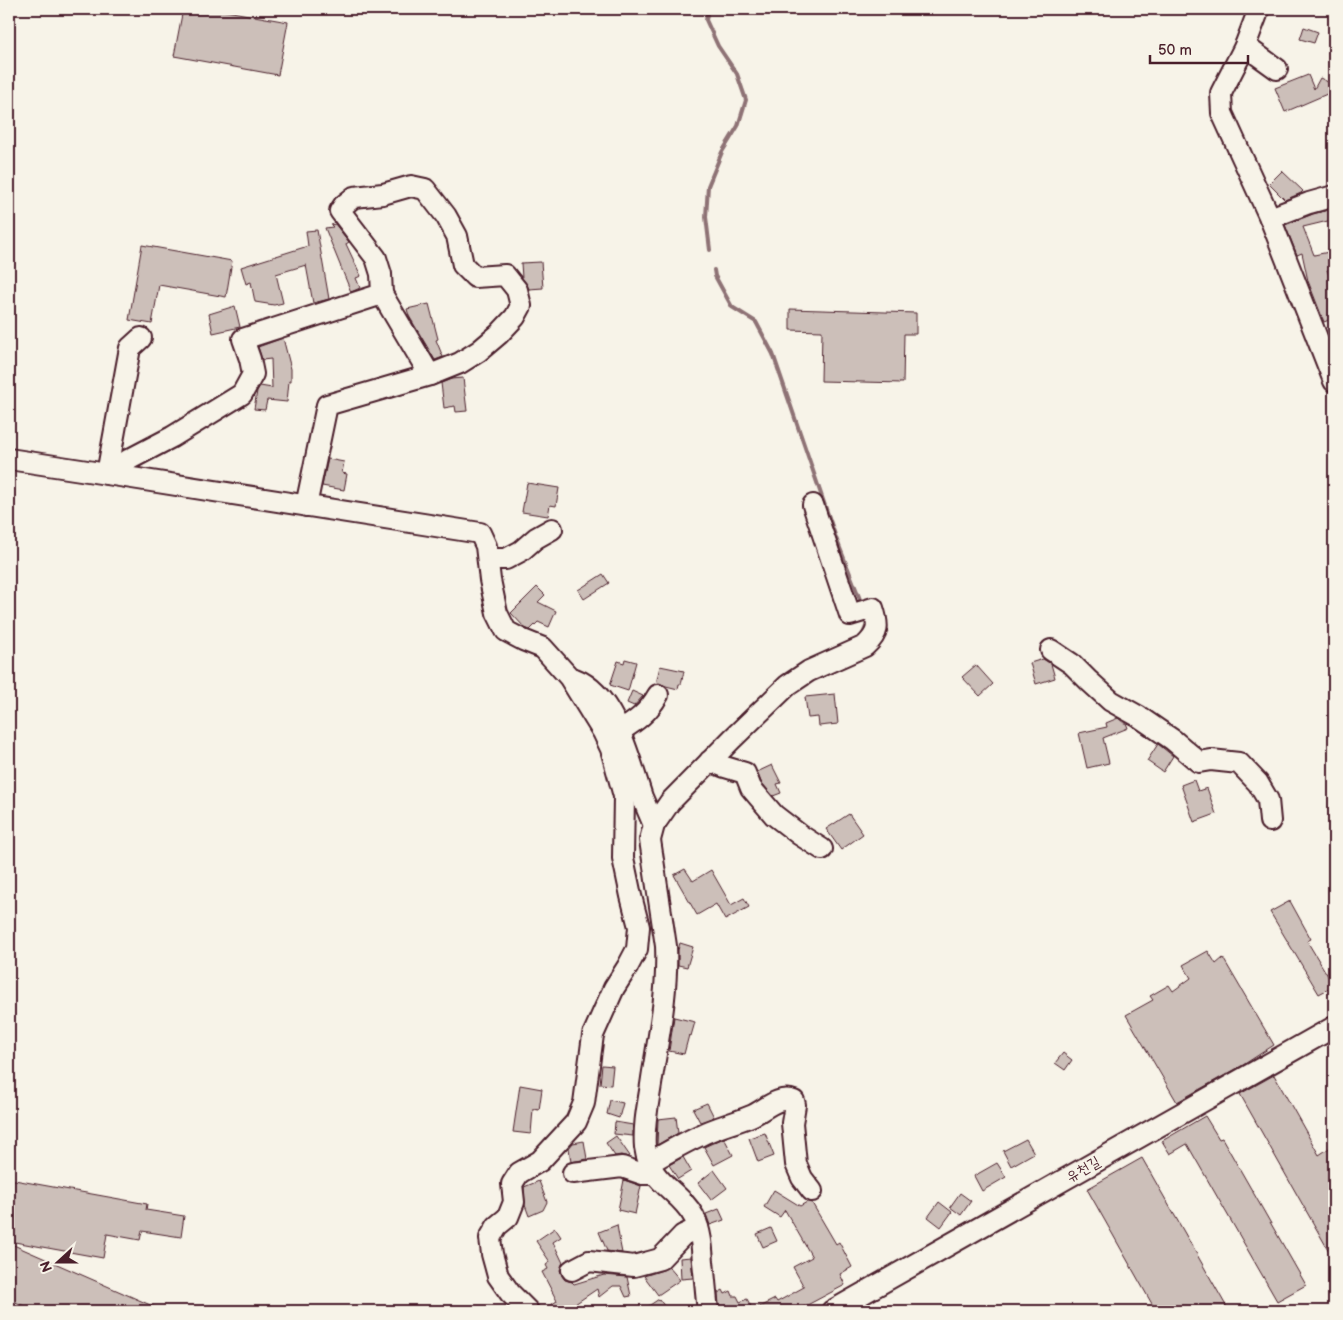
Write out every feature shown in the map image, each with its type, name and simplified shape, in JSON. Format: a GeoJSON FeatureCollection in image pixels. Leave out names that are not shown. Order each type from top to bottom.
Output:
{"type":"FeatureCollection","features":[{"type":"Feature","properties":{"kind":"street"},"geometry":{"type":"LineString","coordinates":[[1258,9],[1245,46],[1221,93],[1222,113],[1270,218],[1334,381]]}},
{"type":"Feature","properties":{"kind":"street"},"geometry":{"type":"LineString","coordinates":[[1245,46],[1277,69]]}},
{"type":"Feature","properties":{"kind":"street"},"geometry":{"type":"LineString","coordinates":[[306,506],[326,405],[430,375],[460,363],[480,351],[500,334],[515,317],[521,306],[517,290],[505,275],[475,277],[464,265],[457,236],[446,216],[425,189],[411,186],[383,194],[354,197],[340,211],[376,258],[381,274],[382,294],[430,375]]}},
{"type":"Feature","properties":{"kind":"street"},"geometry":{"type":"LineString","coordinates":[[1270,218],[1309,203],[1334,196]]}},
{"type":"Feature","properties":{"kind":"street"},"geometry":{"type":"LineString","coordinates":[[107,474],[242,394],[253,374],[243,339],[382,294]]}},
{"type":"Feature","properties":{"kind":"street"},"geometry":{"type":"LineString","coordinates":[[107,474],[130,348],[140,338]]}},
{"type":"Feature","properties":{"kind":"street"},"geometry":{"type":"LineString","coordinates":[[9,459],[306,506],[440,525],[480,533],[486,546],[490,580],[497,613],[506,631],[543,648],[569,677],[603,732],[611,749],[624,796],[623,858],[639,927],[637,949],[614,988],[593,1035],[584,1103],[576,1122],[540,1161],[519,1173],[512,1184],[514,1202],[508,1217],[497,1226],[490,1238],[498,1276],[510,1293],[528,1311]]}},
{"type":"Feature","properties":{"kind":"street"},"geometry":{"type":"LineString","coordinates":[[708,1311],[701,1240],[698,1228],[688,1209],[660,1182],[652,1168],[645,1146],[646,1117],[664,1000],[667,963],[650,840],[654,825],[670,802],[788,685],[809,671],[865,646],[871,640],[876,630],[878,621],[873,608],[850,615],[813,505]]}},
{"type":"Feature","properties":{"kind":"street"},"geometry":{"type":"LineString","coordinates":[[488,559],[506,559],[552,529]]}},
{"type":"Feature","properties":{"kind":"street"},"geometry":{"type":"LineString","coordinates":[[1050,650],[1072,664],[1111,701],[1138,716],[1173,740],[1199,762],[1210,760],[1239,763],[1258,783],[1268,800],[1270,821]]}},
{"type":"Feature","properties":{"kind":"street"},"geometry":{"type":"LineString","coordinates":[[569,677],[582,682],[592,689],[611,712],[654,825]]}},
{"type":"Feature","properties":{"kind":"street"},"geometry":{"type":"LineString","coordinates":[[619,732],[640,718],[653,705],[658,695]]}},
{"type":"Feature","properties":{"kind":"street"},"geometry":{"type":"LineString","coordinates":[[710,761],[725,768],[745,773],[751,788],[774,815],[822,849]]}},
{"type":"Feature","properties":{"kind":"street","name":"유천길"},"geometry":{"type":"LineString","coordinates":[[832,1311],[1334,1027]]}},
{"type":"Feature","properties":{"kind":"street"},"geometry":{"type":"LineString","coordinates":[[573,1173],[622,1168],[643,1174],[700,1135],[752,1116],[773,1102],[790,1100],[794,1101],[796,1106],[792,1123],[796,1164],[802,1178],[812,1191]]}},
{"type":"Feature","properties":{"kind":"street"},"geometry":{"type":"LineString","coordinates":[[572,1270],[589,1261],[634,1266],[660,1259],[683,1235],[698,1228]]}},
{"type":"Feature","properties":{"kind":"building"},"geometry":{"type":"Polygon","coordinates":[[[183,9],[215,9],[288,22],[278,75],[174,56],[183,9]]]}},
{"type":"Feature","properties":{"kind":"building"},"geometry":{"type":"Polygon","coordinates":[[[1304,27],[1318,32],[1314,43],[1300,39],[1304,27]]]}},
{"type":"Feature","properties":{"kind":"building"},"geometry":{"type":"Polygon","coordinates":[[[1308,75],[1314,89],[1320,78],[1334,85],[1334,91],[1285,112],[1275,88],[1308,75]]]}},
{"type":"Feature","properties":{"kind":"building"},"geometry":{"type":"Polygon","coordinates":[[[1282,171],[1303,191],[1285,200],[1269,184],[1282,171]]]}},
{"type":"Feature","properties":{"kind":"building"},"geometry":{"type":"Polygon","coordinates":[[[1329,210],[1332,220],[1303,227],[1314,255],[1334,251],[1334,269],[1327,270],[1334,289],[1334,318],[1324,322],[1308,281],[1302,253],[1297,255],[1285,225],[1329,210]]]}},
{"type":"Feature","properties":{"kind":"building"},"geometry":{"type":"Polygon","coordinates":[[[335,224],[349,242],[346,244],[361,276],[356,278],[360,288],[351,292],[325,228],[333,227],[331,225],[335,224]]]}},
{"type":"Feature","properties":{"kind":"building"},"geometry":{"type":"Polygon","coordinates":[[[317,230],[329,299],[313,303],[306,265],[276,274],[283,303],[274,305],[255,302],[251,282],[246,284],[241,267],[308,246],[306,231],[317,230]]]}},
{"type":"Feature","properties":{"kind":"building"},"geometry":{"type":"Polygon","coordinates":[[[142,245],[232,261],[226,297],[159,285],[152,324],[129,320],[142,245]]]}},
{"type":"Feature","properties":{"kind":"building"},"geometry":{"type":"Polygon","coordinates":[[[541,262],[543,288],[529,289],[522,278],[521,263],[541,262]]]}},
{"type":"Feature","properties":{"kind":"building"},"geometry":{"type":"Polygon","coordinates":[[[429,304],[438,339],[436,340],[443,357],[435,360],[409,316],[407,309],[429,304]]]}},
{"type":"Feature","properties":{"kind":"building"},"geometry":{"type":"Polygon","coordinates":[[[235,306],[240,327],[213,333],[209,314],[235,306]]]}},
{"type":"Feature","properties":{"kind":"building"},"geometry":{"type":"Polygon","coordinates":[[[790,309],[916,313],[916,334],[904,334],[903,383],[821,381],[822,331],[790,330],[790,309]]]}},
{"type":"Feature","properties":{"kind":"building"},"geometry":{"type":"Polygon","coordinates":[[[283,338],[291,369],[287,402],[267,400],[265,410],[254,409],[257,391],[260,386],[272,388],[271,359],[262,360],[258,347],[283,338]]]}},
{"type":"Feature","properties":{"kind":"building"},"geometry":{"type":"Polygon","coordinates":[[[463,378],[467,411],[456,412],[455,406],[444,408],[441,383],[451,379],[463,378]]]}},
{"type":"Feature","properties":{"kind":"building"},"geometry":{"type":"Polygon","coordinates":[[[328,459],[344,462],[342,473],[347,474],[344,490],[322,486],[328,459]]]}},
{"type":"Feature","properties":{"kind":"building"},"geometry":{"type":"Polygon","coordinates":[[[527,483],[559,488],[556,506],[550,505],[548,516],[522,512],[527,483]]]}},
{"type":"Feature","properties":{"kind":"building"},"geometry":{"type":"Polygon","coordinates":[[[603,574],[609,583],[584,599],[578,590],[603,574]]]}},
{"type":"Feature","properties":{"kind":"building"},"geometry":{"type":"Polygon","coordinates":[[[537,587],[545,595],[538,602],[556,611],[549,627],[538,622],[530,630],[525,628],[511,613],[537,587]]]}},
{"type":"Feature","properties":{"kind":"building"},"geometry":{"type":"Polygon","coordinates":[[[625,659],[636,662],[628,691],[610,685],[618,661],[624,663],[625,659]]]}},
{"type":"Feature","properties":{"kind":"building"},"geometry":{"type":"Polygon","coordinates":[[[1043,659],[1051,664],[1055,678],[1036,684],[1030,663],[1043,659]]]}},
{"type":"Feature","properties":{"kind":"building"},"geometry":{"type":"Polygon","coordinates":[[[976,665],[993,684],[980,696],[962,677],[976,665]]]}},
{"type":"Feature","properties":{"kind":"building"},"geometry":{"type":"Polygon","coordinates":[[[660,666],[684,671],[678,689],[659,683],[656,684],[660,666]]]}},
{"type":"Feature","properties":{"kind":"building"},"geometry":{"type":"Polygon","coordinates":[[[632,691],[643,696],[634,706],[627,703],[632,691]]]}},
{"type":"Feature","properties":{"kind":"building"},"geometry":{"type":"Polygon","coordinates":[[[835,694],[838,724],[819,726],[818,717],[808,718],[805,697],[835,694]]]}},
{"type":"Feature","properties":{"kind":"building"},"geometry":{"type":"Polygon","coordinates":[[[1118,718],[1126,723],[1128,728],[1103,738],[1109,763],[1087,768],[1079,733],[1107,727],[1106,723],[1118,718]]]}},
{"type":"Feature","properties":{"kind":"building"},"geometry":{"type":"Polygon","coordinates":[[[1158,744],[1173,756],[1163,772],[1147,761],[1158,744]]]}},
{"type":"Feature","properties":{"kind":"building"},"geometry":{"type":"Polygon","coordinates":[[[772,765],[781,783],[777,784],[781,793],[773,796],[761,782],[757,772],[772,765]]]}},
{"type":"Feature","properties":{"kind":"building"},"geometry":{"type":"Polygon","coordinates":[[[1194,780],[1198,791],[1207,788],[1216,814],[1194,822],[1181,785],[1194,780]]]}},
{"type":"Feature","properties":{"kind":"building"},"geometry":{"type":"Polygon","coordinates":[[[849,814],[863,834],[841,850],[826,829],[849,814]]]}},
{"type":"Feature","properties":{"kind":"building"},"geometry":{"type":"Polygon","coordinates":[[[685,869],[693,881],[711,870],[731,905],[744,898],[749,907],[725,920],[716,904],[697,915],[674,875],[685,869]]]}},
{"type":"Feature","properties":{"kind":"building"},"geometry":{"type":"Polygon","coordinates":[[[1290,901],[1311,939],[1307,941],[1334,986],[1319,994],[1270,912],[1290,901]]]}},
{"type":"Feature","properties":{"kind":"building"},"geometry":{"type":"Polygon","coordinates":[[[680,943],[693,947],[687,967],[678,965],[680,943]]]}},
{"type":"Feature","properties":{"kind":"building"},"geometry":{"type":"Polygon","coordinates":[[[1208,951],[1216,964],[1223,958],[1274,1045],[1243,1065],[1177,1102],[1126,1015],[1153,1000],[1150,996],[1169,985],[1173,991],[1191,978],[1183,965],[1208,951]]]}},
{"type":"Feature","properties":{"kind":"building"},"geometry":{"type":"Polygon","coordinates":[[[674,1017],[695,1022],[684,1054],[669,1051],[674,1017]]]}},
{"type":"Feature","properties":{"kind":"building"},"geometry":{"type":"Polygon","coordinates":[[[1063,1053],[1072,1060],[1065,1070],[1055,1063],[1063,1053]]]}},
{"type":"Feature","properties":{"kind":"building"},"geometry":{"type":"Polygon","coordinates":[[[602,1065],[613,1066],[611,1085],[600,1084],[602,1065]]]}},
{"type":"Feature","properties":{"kind":"building"},"geometry":{"type":"Polygon","coordinates":[[[1274,1075],[1319,1155],[1334,1145],[1334,1260],[1240,1094],[1274,1075]]]}},
{"type":"Feature","properties":{"kind":"building"},"geometry":{"type":"Polygon","coordinates":[[[520,1085],[542,1089],[539,1110],[533,1109],[531,1134],[513,1132],[520,1085]]]}},
{"type":"Feature","properties":{"kind":"building"},"geometry":{"type":"Polygon","coordinates":[[[610,1100],[623,1103],[619,1118],[607,1114],[610,1100]]]}},
{"type":"Feature","properties":{"kind":"building"},"geometry":{"type":"Polygon","coordinates":[[[707,1103],[714,1117],[700,1122],[693,1109],[707,1103]]]}},
{"type":"Feature","properties":{"kind":"building"},"geometry":{"type":"Polygon","coordinates":[[[1205,1116],[1219,1139],[1222,1138],[1306,1285],[1277,1301],[1187,1144],[1170,1154],[1162,1141],[1205,1116]]]}},
{"type":"Feature","properties":{"kind":"building"},"geometry":{"type":"Polygon","coordinates":[[[676,1117],[678,1133],[657,1145],[658,1119],[676,1117]]]}},
{"type":"Feature","properties":{"kind":"building"},"geometry":{"type":"Polygon","coordinates":[[[615,1122],[633,1125],[633,1136],[614,1134],[615,1122]]]}},
{"type":"Feature","properties":{"kind":"building"},"geometry":{"type":"Polygon","coordinates":[[[765,1133],[774,1156],[758,1162],[749,1138],[765,1133]]]}},
{"type":"Feature","properties":{"kind":"building"},"geometry":{"type":"Polygon","coordinates":[[[616,1136],[630,1156],[615,1156],[606,1143],[616,1136]]]}},
{"type":"Feature","properties":{"kind":"building"},"geometry":{"type":"Polygon","coordinates":[[[724,1138],[733,1155],[714,1165],[704,1147],[724,1138]]]}},
{"type":"Feature","properties":{"kind":"building"},"geometry":{"type":"Polygon","coordinates":[[[1026,1139],[1034,1153],[1011,1166],[1003,1151],[1026,1139]]]}},
{"type":"Feature","properties":{"kind":"building"},"geometry":{"type":"Polygon","coordinates":[[[584,1141],[587,1159],[571,1162],[569,1148],[573,1143],[584,1141]]]}},
{"type":"Feature","properties":{"kind":"building"},"geometry":{"type":"Polygon","coordinates":[[[683,1157],[691,1171],[678,1179],[669,1165],[683,1157]]]}},
{"type":"Feature","properties":{"kind":"building"},"geometry":{"type":"Polygon","coordinates":[[[1142,1158],[1229,1311],[1156,1311],[1087,1189],[1142,1158]]]}},
{"type":"Feature","properties":{"kind":"building"},"geometry":{"type":"Polygon","coordinates":[[[997,1163],[1006,1177],[982,1191],[974,1176],[997,1163]]]}},
{"type":"Feature","properties":{"kind":"building"},"geometry":{"type":"Polygon","coordinates":[[[714,1170],[727,1188],[711,1200],[698,1183],[714,1170]]]}},
{"type":"Feature","properties":{"kind":"building"},"geometry":{"type":"Polygon","coordinates":[[[9,1179],[147,1204],[146,1210],[184,1216],[181,1237],[142,1231],[140,1240],[107,1234],[103,1258],[9,1241],[9,1179]]]}},
{"type":"Feature","properties":{"kind":"building"},"geometry":{"type":"Polygon","coordinates":[[[624,1180],[641,1186],[635,1214],[618,1210],[624,1180]]]}},
{"type":"Feature","properties":{"kind":"building"},"geometry":{"type":"Polygon","coordinates":[[[539,1181],[547,1202],[543,1210],[529,1216],[525,1205],[524,1187],[539,1181]]]}},
{"type":"Feature","properties":{"kind":"building"},"geometry":{"type":"Polygon","coordinates":[[[774,1190],[800,1206],[807,1202],[812,1203],[836,1244],[839,1242],[852,1267],[840,1274],[845,1285],[796,1311],[722,1311],[719,1305],[718,1293],[723,1290],[725,1294],[731,1291],[733,1296],[737,1296],[740,1302],[747,1299],[753,1310],[775,1299],[777,1302],[804,1287],[793,1267],[812,1257],[785,1210],[780,1217],[764,1207],[774,1190]]]}},
{"type":"Feature","properties":{"kind":"building"},"geometry":{"type":"Polygon","coordinates":[[[960,1193],[971,1201],[961,1215],[950,1207],[960,1193]]]}},
{"type":"Feature","properties":{"kind":"building"},"geometry":{"type":"Polygon","coordinates":[[[939,1202],[952,1212],[941,1227],[928,1217],[939,1202]]]}},
{"type":"Feature","properties":{"kind":"building"},"geometry":{"type":"Polygon","coordinates":[[[719,1209],[724,1220],[710,1225],[706,1214],[719,1209]]]}},
{"type":"Feature","properties":{"kind":"building"},"geometry":{"type":"Polygon","coordinates":[[[617,1225],[622,1253],[607,1251],[599,1232],[617,1225]]]}},
{"type":"Feature","properties":{"kind":"building"},"geometry":{"type":"Polygon","coordinates":[[[555,1228],[561,1237],[553,1242],[563,1263],[560,1270],[565,1280],[574,1284],[604,1275],[627,1277],[631,1296],[626,1297],[621,1286],[613,1286],[599,1297],[597,1289],[572,1306],[575,1311],[541,1311],[557,1301],[542,1272],[548,1269],[546,1265],[550,1262],[536,1241],[555,1228]]]}},
{"type":"Feature","properties":{"kind":"building"},"geometry":{"type":"Polygon","coordinates":[[[771,1228],[777,1241],[763,1247],[757,1234],[771,1228]]]}},
{"type":"Feature","properties":{"kind":"building"},"geometry":{"type":"Polygon","coordinates":[[[9,1243],[164,1311],[35,1311],[9,1299],[9,1243]]]}},
{"type":"Feature","properties":{"kind":"building"},"geometry":{"type":"Polygon","coordinates":[[[691,1257],[693,1278],[681,1279],[680,1258],[691,1257]]]}},
{"type":"Feature","properties":{"kind":"building"},"geometry":{"type":"Polygon","coordinates":[[[669,1267],[680,1280],[658,1295],[644,1276],[669,1267]]]}},
{"type":"Feature","properties":{"kind":"building"},"geometry":{"type":"Polygon","coordinates":[[[659,1299],[668,1311],[641,1311],[659,1299]]]}},
{"type":"Feature","properties":{"kind":"waterway"},"geometry":{"type":"LineString","coordinates":[[708,9],[706,20],[718,46],[737,74],[746,100],[738,126],[722,152],[708,186],[706,217],[710,250]]}},
{"type":"Feature","properties":{"kind":"waterway"},"geometry":{"type":"LineString","coordinates":[[714,270],[715,276],[732,307],[756,322],[773,354],[836,538],[861,602]]}},
{"type":"Feature","properties":{"kind":"waterway"},"geometry":{"type":"LineString","coordinates":[[862,636],[868,622]]}}]}
